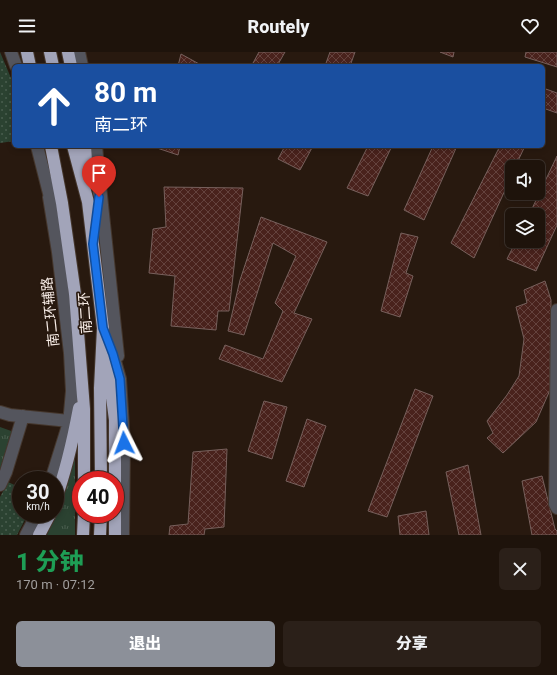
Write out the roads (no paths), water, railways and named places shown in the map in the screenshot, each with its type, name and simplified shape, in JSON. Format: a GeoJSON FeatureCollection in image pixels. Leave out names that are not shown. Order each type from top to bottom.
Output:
{"type":"FeatureCollection","features":[{"type":"Feature","properties":{"kind":"highway"},"geometry":{"type":"LineString","coordinates":[[50,52],[53,64]]}},
{"type":"Feature","properties":{"kind":"highway"},"geometry":{"type":"LineString","coordinates":[[68,52],[71,64]]}},
{"type":"Feature","properties":{"kind":"highway","name":"南二环"},"geometry":{"type":"LineString","coordinates":[[51,148],[62,203],[75,294],[84,409],[84,471]]}},
{"type":"Feature","properties":{"kind":"highway","name":"南二环"},"geometry":{"type":"LineString","coordinates":[[74,148],[88,202],[103,328],[100,388],[101,471]]}},
{"type":"Feature","properties":{"kind":"highway"},"geometry":{"type":"LineString","coordinates":[[85,148],[88,202]]}},
{"type":"Feature","properties":{"kind":"highway"},"geometry":{"type":"LineString","coordinates":[[103,328],[115,420],[115,535]]}},
{"type":"Feature","properties":{"kind":"highway"},"geometry":{"type":"LineString","coordinates":[[64,473],[69,457],[79,407],[82,381]]}},
{"type":"Feature","properties":{"kind":"highway"},"geometry":{"type":"LineString","coordinates":[[40,535],[46,523]]}},
{"type":"Feature","properties":{"kind":"highway"},"geometry":{"type":"LineString","coordinates":[[83,535],[84,523]]}},
{"type":"Feature","properties":{"kind":"highway"},"geometry":{"type":"LineString","coordinates":[[100,535],[101,523]]}},
{"type":"Feature","properties":{"kind":"street"},"geometry":{"type":"LineString","coordinates":[[11,52],[15,64]]}},
{"type":"Feature","properties":{"kind":"street"},"geometry":{"type":"LineString","coordinates":[[79,52],[82,64]]}},
{"type":"Feature","properties":{"kind":"street","name":"南二环辅路"},"geometry":{"type":"LineString","coordinates":[[37,148],[49,197],[58,252],[70,353],[72,391],[69,423]]}},
{"type":"Feature","properties":{"kind":"street"},"geometry":{"type":"LineString","coordinates":[[96,148],[120,379],[124,443],[123,535]]}},
{"type":"Feature","properties":{"kind":"street"},"geometry":{"type":"LineString","coordinates":[[93,244],[100,186]]}},
{"type":"Feature","properties":{"kind":"street","name":"南二环辅路"},"geometry":{"type":"LineString","coordinates":[[49,197],[68,247]]}},
{"type":"Feature","properties":{"kind":"street"},"geometry":{"type":"LineString","coordinates":[[557,310],[555,504],[557,508]]}},
{"type":"Feature","properties":{"kind":"street"},"geometry":{"type":"LineString","coordinates":[[103,328],[113,354],[120,379]]}},
{"type":"Feature","properties":{"kind":"street","name":"南二环辅路"},"geometry":{"type":"LineString","coordinates":[[54,471],[82,381]]}},
{"type":"Feature","properties":{"kind":"street"},"geometry":{"type":"LineString","coordinates":[[0,412],[69,423]]}},
{"type":"Feature","properties":{"kind":"street"},"geometry":{"type":"LineString","coordinates":[[0,485],[6,472],[23,416]]}},
{"type":"Feature","properties":{"kind":"street"},"geometry":{"type":"LineString","coordinates":[[26,535],[32,523]]}}]}
